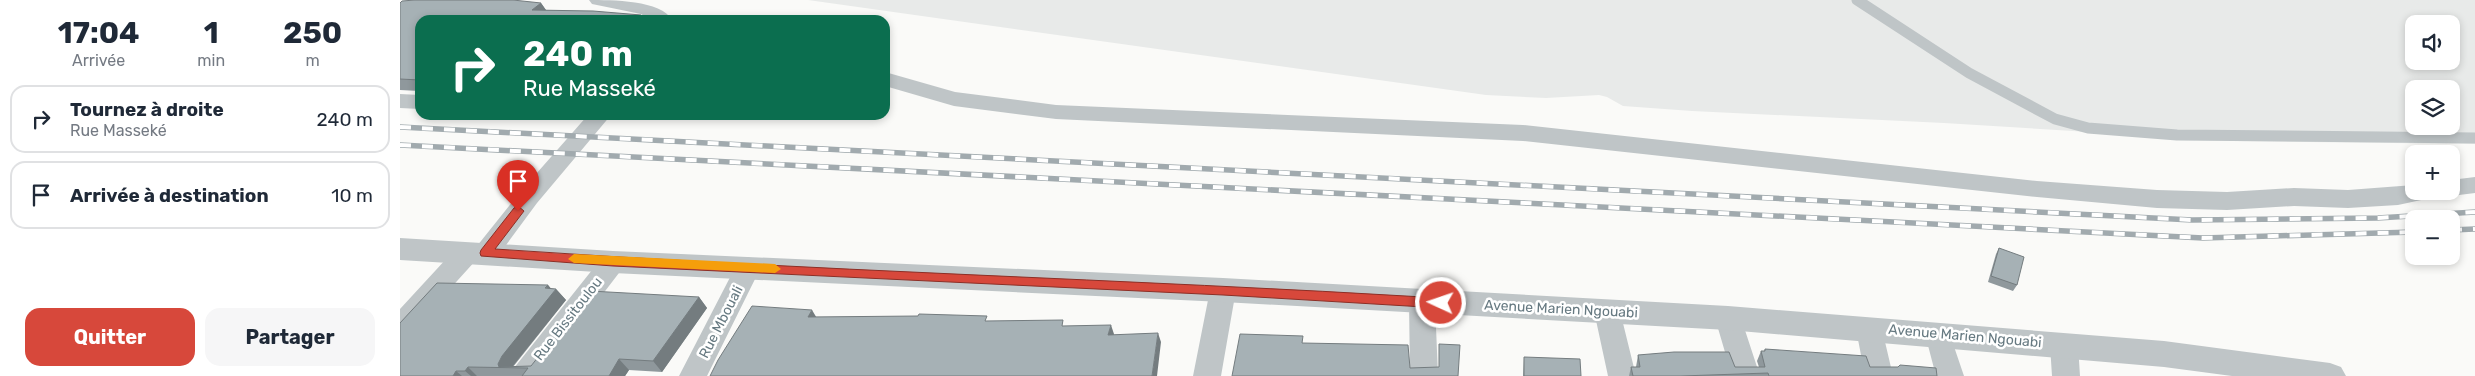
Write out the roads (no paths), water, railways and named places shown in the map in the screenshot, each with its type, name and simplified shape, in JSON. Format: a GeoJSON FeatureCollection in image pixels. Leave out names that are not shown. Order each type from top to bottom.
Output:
{"type":"FeatureCollection","features":[{"type":"Feature","properties":{"kind":"street"},"geometry":{"type":"LineString","coordinates":[[599,0],[647,9],[658,15]]}},
{"type":"Feature","properties":{"kind":"street"},"geometry":{"type":"LineString","coordinates":[[890,80],[954,99],[1056,112],[1523,133],[2037,189],[2156,199],[2227,201],[2294,197],[2348,198],[2405,195]]}},
{"type":"Feature","properties":{"kind":"street"},"geometry":{"type":"LineString","coordinates":[[400,101],[415,102]]}},
{"type":"Feature","properties":{"kind":"street"},"geometry":{"type":"LineString","coordinates":[[400,327],[477,253],[596,120]]}},
{"type":"Feature","properties":{"kind":"street"},"geometry":{"type":"LineString","coordinates":[[2460,187],[2475,185]]}},
{"type":"Feature","properties":{"kind":"street","name":"Avenue Marien Ngouabi"},"geometry":{"type":"LineString","coordinates":[[400,249],[613,262],[1223,290],[1728,318],[2064,344],[2164,354],[2330,376]]}},
{"type":"Feature","properties":{"kind":"street","name":"Rue Bissitoulou"},"geometry":{"type":"LineString","coordinates":[[524,376],[613,262]]}},
{"type":"Feature","properties":{"kind":"street","name":"Rue Mbouali"},"geometry":{"type":"LineString","coordinates":[[693,376],[748,267]]}},
{"type":"Feature","properties":{"kind":"street"},"geometry":{"type":"LineString","coordinates":[[1207,376],[1223,290]]}},
{"type":"Feature","properties":{"kind":"street"},"geometry":{"type":"LineString","coordinates":[[1422,302],[1424,376]]}},
{"type":"Feature","properties":{"kind":"street"},"geometry":{"type":"LineString","coordinates":[[1607,311],[1622,376]]}},
{"type":"Feature","properties":{"kind":"street"},"geometry":{"type":"LineString","coordinates":[[1728,318],[1746,376]]}},
{"type":"Feature","properties":{"kind":"street"},"geometry":{"type":"LineString","coordinates":[[1869,328],[1879,376]]}},
{"type":"Feature","properties":{"kind":"street"},"geometry":{"type":"LineString","coordinates":[[1938,334],[1950,376]]}},
{"type":"Feature","properties":{"kind":"street"},"geometry":{"type":"LineString","coordinates":[[2064,344],[2066,376]]}},
{"type":"Feature","properties":{"kind":"lane"},"geometry":{"type":"LineString","coordinates":[[1857,0],[1969,73],[2055,119],[2088,128],[2177,135],[2475,138]]}},
{"type":"Feature","properties":{"kind":"railway"},"geometry":{"type":"LineString","coordinates":[[400,127],[2192,220],[2378,218],[2475,212]]}},
{"type":"Feature","properties":{"kind":"railway"},"geometry":{"type":"LineString","coordinates":[[400,145],[2203,238],[2405,232]]}},
{"type":"Feature","properties":{"kind":"railway"},"geometry":{"type":"LineString","coordinates":[[2460,230],[2475,229]]}}]}
